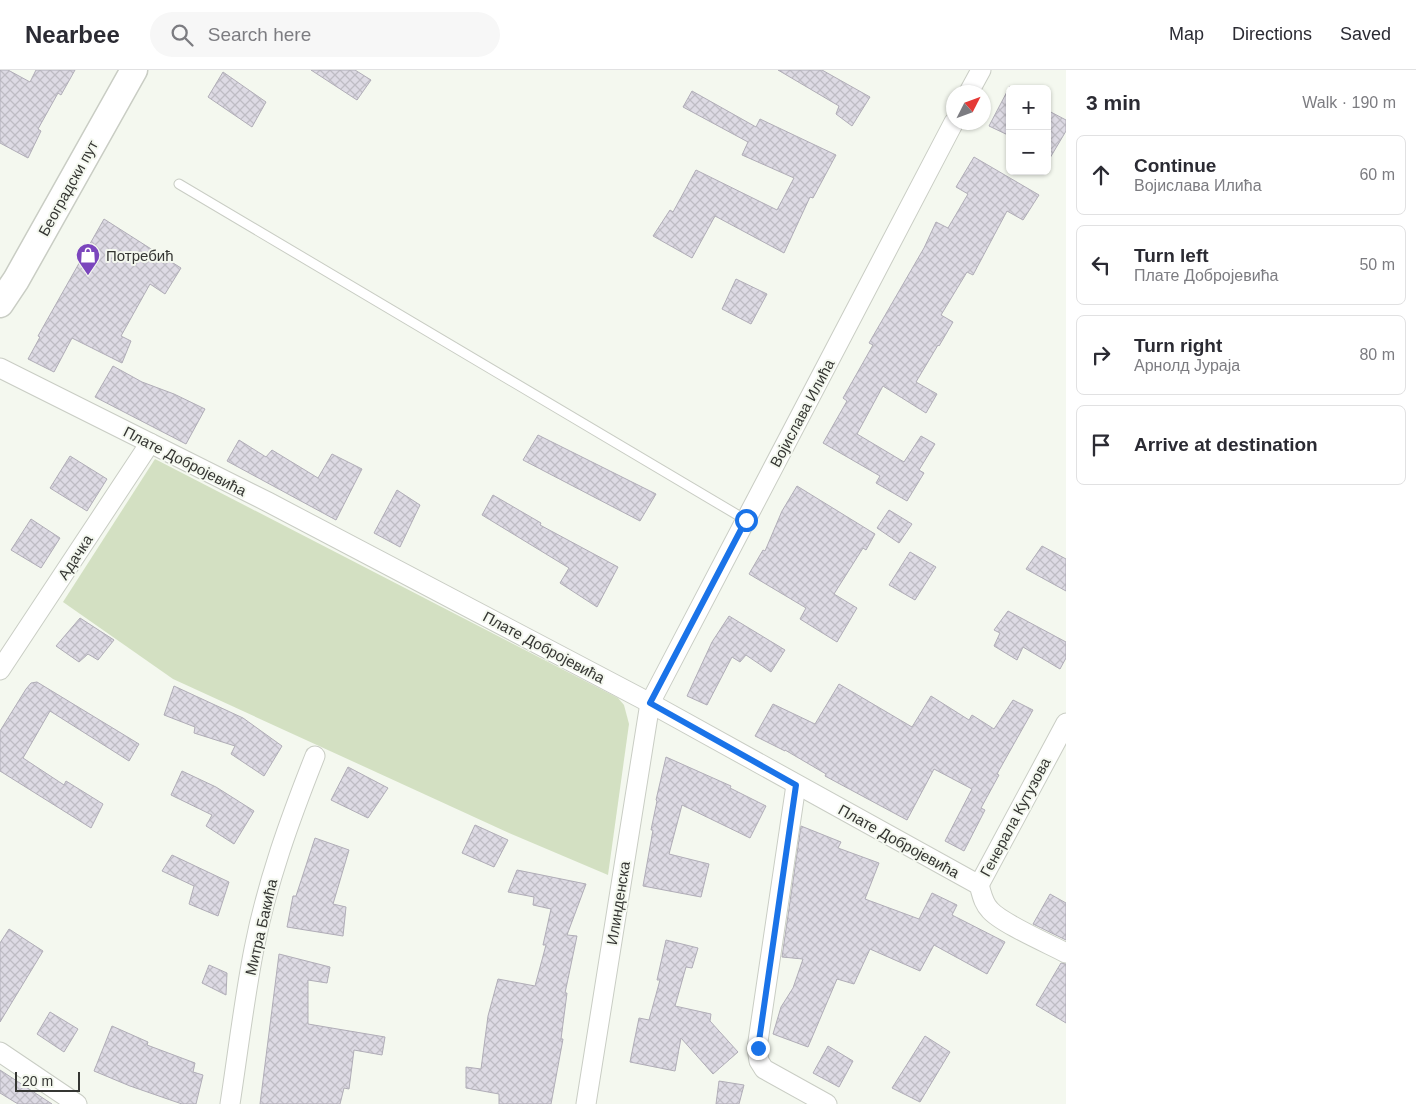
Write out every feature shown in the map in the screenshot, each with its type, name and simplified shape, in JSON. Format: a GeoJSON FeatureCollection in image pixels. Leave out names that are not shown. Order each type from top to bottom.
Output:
{"type":"FeatureCollection","features":[{"type":"Feature","properties":{"kind":"main road","name":"Београдски пут"},"geometry":{"type":"LineString","coordinates":[[0,304],[16,280],[134,70]]}},
{"type":"Feature","properties":{"kind":"street"},"geometry":{"type":"LineString","coordinates":[[974,85],[981,70]]}},
{"type":"Feature","properties":{"kind":"street","name":"Војислава Илића"},"geometry":{"type":"LineString","coordinates":[[650,703],[950,130]]}},
{"type":"Feature","properties":{"kind":"street","name":"Плате Добројевића"},"geometry":{"type":"LineString","coordinates":[[0,368],[268,502],[650,703],[979,885]]}},
{"type":"Feature","properties":{"kind":"street","name":"Адачка"},"geometry":{"type":"LineString","coordinates":[[0,670],[150,443]]}},
{"type":"Feature","properties":{"kind":"street","name":"Илинденска"},"geometry":{"type":"LineString","coordinates":[[586,1104],[650,703]]}},
{"type":"Feature","properties":{"kind":"street","name":"Генерала Кутузова"},"geometry":{"type":"LineString","coordinates":[[979,885],[1066,723]]}},
{"type":"Feature","properties":{"kind":"street","name":"Митра Бакића"},"geometry":{"type":"LineString","coordinates":[[230,1104],[254,948],[288,825],[315,756]]}},
{"type":"Feature","properties":{"kind":"street"},"geometry":{"type":"LineString","coordinates":[[796,785],[758,1048],[759,1061],[764,1069],[827,1104]]}},
{"type":"Feature","properties":{"kind":"street"},"geometry":{"type":"LineString","coordinates":[[979,885],[984,902],[991,912],[1066,953]]}},
{"type":"Feature","properties":{"kind":"street"},"geometry":{"type":"LineString","coordinates":[[0,1052],[78,1104]]}},
{"type":"Feature","properties":{"kind":"lane"},"geometry":{"type":"LineString","coordinates":[[179,184],[746,520]]}},
{"type":"Feature","properties":{"kind":"green space"},"geometry":{"type":"Polygon","coordinates":[[[155,459],[618,698],[624,705],[629,724],[608,875],[509,833],[173,679],[63,602],[155,459]]]}},
{"type":"Feature","properties":{"kind":"building"},"geometry":{"type":"Polygon","coordinates":[[[0,70],[8,70],[30,82],[36,70],[75,70],[61,95],[58,93],[38,129],[41,131],[28,158],[0,143],[0,70]]]}},
{"type":"Feature","properties":{"kind":"building"},"geometry":{"type":"Polygon","coordinates":[[[311,70],[355,70],[371,80],[357,100],[311,70]]]}},
{"type":"Feature","properties":{"kind":"building"},"geometry":{"type":"Polygon","coordinates":[[[778,70],[822,70],[870,97],[852,126],[836,114],[839,106],[778,70]]]}},
{"type":"Feature","properties":{"kind":"building"},"geometry":{"type":"Polygon","coordinates":[[[223,72],[266,102],[252,127],[208,97],[223,72]]]}},
{"type":"Feature","properties":{"kind":"building"},"geometry":{"type":"Polygon","coordinates":[[[692,91],[756,127],[760,119],[836,155],[813,198],[810,197],[784,253],[715,216],[692,258],[653,236],[670,210],[673,212],[696,170],[777,210],[794,178],[742,155],[748,142],[683,107],[692,91]]]}},
{"type":"Feature","properties":{"kind":"building"},"geometry":{"type":"Polygon","coordinates":[[[1006,94],[1006,134],[991,127],[991,122],[1006,94]]]}},
{"type":"Feature","properties":{"kind":"building"},"geometry":{"type":"Polygon","coordinates":[[[1051,112],[1066,120],[1066,131],[1051,156],[1051,112]]]}},
{"type":"Feature","properties":{"kind":"building"},"geometry":{"type":"Polygon","coordinates":[[[974,157],[1039,195],[1023,220],[1007,211],[973,275],[967,272],[941,315],[953,322],[916,382],[937,394],[926,413],[883,386],[857,434],[904,462],[921,436],[935,444],[919,470],[924,473],[907,501],[876,483],[880,476],[823,443],[847,401],[843,398],[873,345],[869,343],[924,248],[936,222],[948,228],[968,194],[956,187],[974,157]]]}},
{"type":"Feature","properties":{"kind":"building"},"geometry":{"type":"Polygon","coordinates":[[[104,219],[181,268],[165,294],[150,284],[121,336],[131,341],[122,363],[72,338],[54,372],[28,359],[40,337],[38,336],[104,219]]]}},
{"type":"Feature","properties":{"kind":"building"},"geometry":{"type":"Polygon","coordinates":[[[736,279],[767,294],[751,324],[722,309],[736,279]]]}},
{"type":"Feature","properties":{"kind":"building"},"geometry":{"type":"Polygon","coordinates":[[[113,366],[142,382],[174,394],[205,409],[186,444],[95,397],[113,366]]]}},
{"type":"Feature","properties":{"kind":"building"},"geometry":{"type":"Polygon","coordinates":[[[538,435],[656,494],[640,521],[523,460],[538,435]]]}},
{"type":"Feature","properties":{"kind":"building"},"geometry":{"type":"Polygon","coordinates":[[[239,440],[266,457],[272,450],[318,478],[332,454],[362,469],[336,520],[227,461],[239,440]]]}},
{"type":"Feature","properties":{"kind":"building"},"geometry":{"type":"Polygon","coordinates":[[[70,456],[107,479],[87,511],[50,488],[70,456]]]}},
{"type":"Feature","properties":{"kind":"building"},"geometry":{"type":"Polygon","coordinates":[[[797,486],[875,534],[866,550],[863,548],[834,594],[857,608],[837,642],[800,619],[806,608],[749,574],[763,550],[765,551],[782,511],[797,486]]]}},
{"type":"Feature","properties":{"kind":"building"},"geometry":{"type":"Polygon","coordinates":[[[397,490],[420,505],[400,547],[374,533],[397,490]]]}},
{"type":"Feature","properties":{"kind":"building"},"geometry":{"type":"Polygon","coordinates":[[[493,495],[541,523],[540,525],[618,567],[597,607],[560,583],[569,568],[482,515],[493,495]]]}},
{"type":"Feature","properties":{"kind":"building"},"geometry":{"type":"Polygon","coordinates":[[[889,510],[912,524],[899,543],[877,528],[889,510]]]}},
{"type":"Feature","properties":{"kind":"building"},"geometry":{"type":"Polygon","coordinates":[[[31,519],[60,538],[41,568],[11,550],[31,519]]]}},
{"type":"Feature","properties":{"kind":"building"},"geometry":{"type":"Polygon","coordinates":[[[1042,546],[1066,559],[1066,591],[1026,569],[1042,546]]]}},
{"type":"Feature","properties":{"kind":"building"},"geometry":{"type":"Polygon","coordinates":[[[910,552],[936,567],[915,600],[889,585],[910,552]]]}},
{"type":"Feature","properties":{"kind":"building"},"geometry":{"type":"Polygon","coordinates":[[[1008,611],[1066,642],[1066,658],[1060,669],[1023,647],[1017,660],[994,646],[1000,633],[994,630],[1008,611]]]}},
{"type":"Feature","properties":{"kind":"building"},"geometry":{"type":"Polygon","coordinates":[[[729,616],[785,650],[771,672],[746,655],[740,662],[732,657],[707,705],[687,696],[712,642],[729,616]]]}},
{"type":"Feature","properties":{"kind":"building"},"geometry":{"type":"Polygon","coordinates":[[[80,618],[114,640],[98,660],[88,654],[79,662],[56,646],[80,618]]]}},
{"type":"Feature","properties":{"kind":"building"},"geometry":{"type":"Polygon","coordinates":[[[37,682],[139,744],[129,761],[50,711],[23,758],[64,785],[66,781],[103,804],[91,828],[0,771],[0,731],[26,689],[31,683],[37,682]]]}},
{"type":"Feature","properties":{"kind":"building"},"geometry":{"type":"Polygon","coordinates":[[[839,684],[912,727],[931,696],[969,720],[972,715],[994,729],[1013,700],[1033,710],[997,774],[999,775],[981,808],[985,810],[964,851],[945,841],[972,789],[934,769],[907,820],[825,776],[826,774],[785,750],[755,736],[773,704],[815,724],[839,684]]]}},
{"type":"Feature","properties":{"kind":"building"},"geometry":{"type":"Polygon","coordinates":[[[174,686],[243,718],[282,746],[264,776],[231,754],[235,746],[194,733],[195,727],[164,715],[174,686]]]}},
{"type":"Feature","properties":{"kind":"building"},"geometry":{"type":"Polygon","coordinates":[[[666,757],[731,786],[730,788],[766,806],[750,838],[682,805],[669,854],[709,864],[701,897],[643,886],[653,830],[651,830],[656,800],[666,757]]]}},
{"type":"Feature","properties":{"kind":"building"},"geometry":{"type":"Polygon","coordinates":[[[348,767],[388,788],[368,818],[331,800],[348,767]]]}},
{"type":"Feature","properties":{"kind":"building"},"geometry":{"type":"Polygon","coordinates":[[[182,771],[216,787],[254,811],[234,844],[206,826],[212,815],[171,795],[182,771]]]}},
{"type":"Feature","properties":{"kind":"building"},"geometry":{"type":"Polygon","coordinates":[[[475,825],[508,840],[494,867],[462,853],[475,825]]]}},
{"type":"Feature","properties":{"kind":"building"},"geometry":{"type":"Polygon","coordinates":[[[801,826],[841,842],[838,848],[879,863],[865,899],[919,919],[932,893],[957,905],[952,915],[1005,942],[987,974],[934,945],[920,971],[870,949],[854,984],[837,979],[808,1047],[773,1034],[781,1007],[793,988],[803,959],[782,957],[801,826]]]}},
{"type":"Feature","properties":{"kind":"building"},"geometry":{"type":"Polygon","coordinates":[[[315,838],[349,850],[333,904],[346,907],[343,936],[287,927],[293,896],[296,896],[315,838]]]}},
{"type":"Feature","properties":{"kind":"building"},"geometry":{"type":"Polygon","coordinates":[[[172,855],[229,882],[218,916],[189,904],[194,886],[162,871],[172,855]]]}},
{"type":"Feature","properties":{"kind":"building"},"geometry":{"type":"Polygon","coordinates":[[[517,870],[586,884],[567,935],[577,936],[565,993],[567,993],[561,1039],[563,1039],[551,1104],[499,1104],[499,1094],[466,1088],[466,1067],[481,1069],[488,1016],[498,979],[535,986],[546,945],[543,945],[551,909],[533,905],[534,897],[508,892],[517,870]]]}},
{"type":"Feature","properties":{"kind":"building"},"geometry":{"type":"Polygon","coordinates":[[[1050,894],[1066,903],[1066,940],[1033,924],[1050,894]]]}},
{"type":"Feature","properties":{"kind":"building"},"geometry":{"type":"Polygon","coordinates":[[[9,929],[43,951],[0,1022],[0,943],[9,929]]]}},
{"type":"Feature","properties":{"kind":"building"},"geometry":{"type":"Polygon","coordinates":[[[666,940],[698,948],[692,968],[686,967],[675,1006],[711,1014],[710,1021],[738,1052],[713,1074],[681,1038],[675,1071],[630,1062],[639,1018],[649,1020],[660,980],[657,980],[666,940]]]}},
{"type":"Feature","properties":{"kind":"building"},"geometry":{"type":"Polygon","coordinates":[[[279,954],[330,967],[327,983],[308,980],[308,1024],[385,1037],[382,1055],[354,1050],[349,1089],[344,1088],[340,1104],[260,1104],[279,954]]]}},
{"type":"Feature","properties":{"kind":"building"},"geometry":{"type":"Polygon","coordinates":[[[1061,963],[1066,964],[1066,1023],[1036,1005],[1061,963]]]}},
{"type":"Feature","properties":{"kind":"building"},"geometry":{"type":"Polygon","coordinates":[[[209,965],[227,973],[226,995],[202,983],[209,965]]]}},
{"type":"Feature","properties":{"kind":"building"},"geometry":{"type":"Polygon","coordinates":[[[50,1012],[78,1029],[64,1052],[37,1034],[50,1012]]]}},
{"type":"Feature","properties":{"kind":"building"},"geometry":{"type":"Polygon","coordinates":[[[112,1026],[148,1042],[147,1045],[195,1063],[193,1072],[203,1075],[196,1104],[182,1104],[94,1071],[112,1026]]]}},
{"type":"Feature","properties":{"kind":"building"},"geometry":{"type":"Polygon","coordinates":[[[925,1036],[950,1052],[920,1102],[892,1088],[925,1036]]]}},
{"type":"Feature","properties":{"kind":"building"},"geometry":{"type":"Polygon","coordinates":[[[828,1046],[853,1061],[839,1087],[813,1073],[828,1046]]]}},
{"type":"Feature","properties":{"kind":"building"},"geometry":{"type":"Polygon","coordinates":[[[0,1070],[52,1104],[18,1104],[0,1093],[0,1070]]]}},
{"type":"Feature","properties":{"kind":"building"},"geometry":{"type":"Polygon","coordinates":[[[719,1081],[744,1085],[739,1104],[716,1104],[719,1081]]]}},
{"type":"Feature","properties":{"kind":"place","name":"Потребић"},"geometry":{"type":"Point","coordinates":[88,276]}},
{"type":"Feature","properties":{"kind":"route"},"geometry":{"type":"LineString","coordinates":[[746,520],[650,703],[796,785],[758,1048]]}}]}
